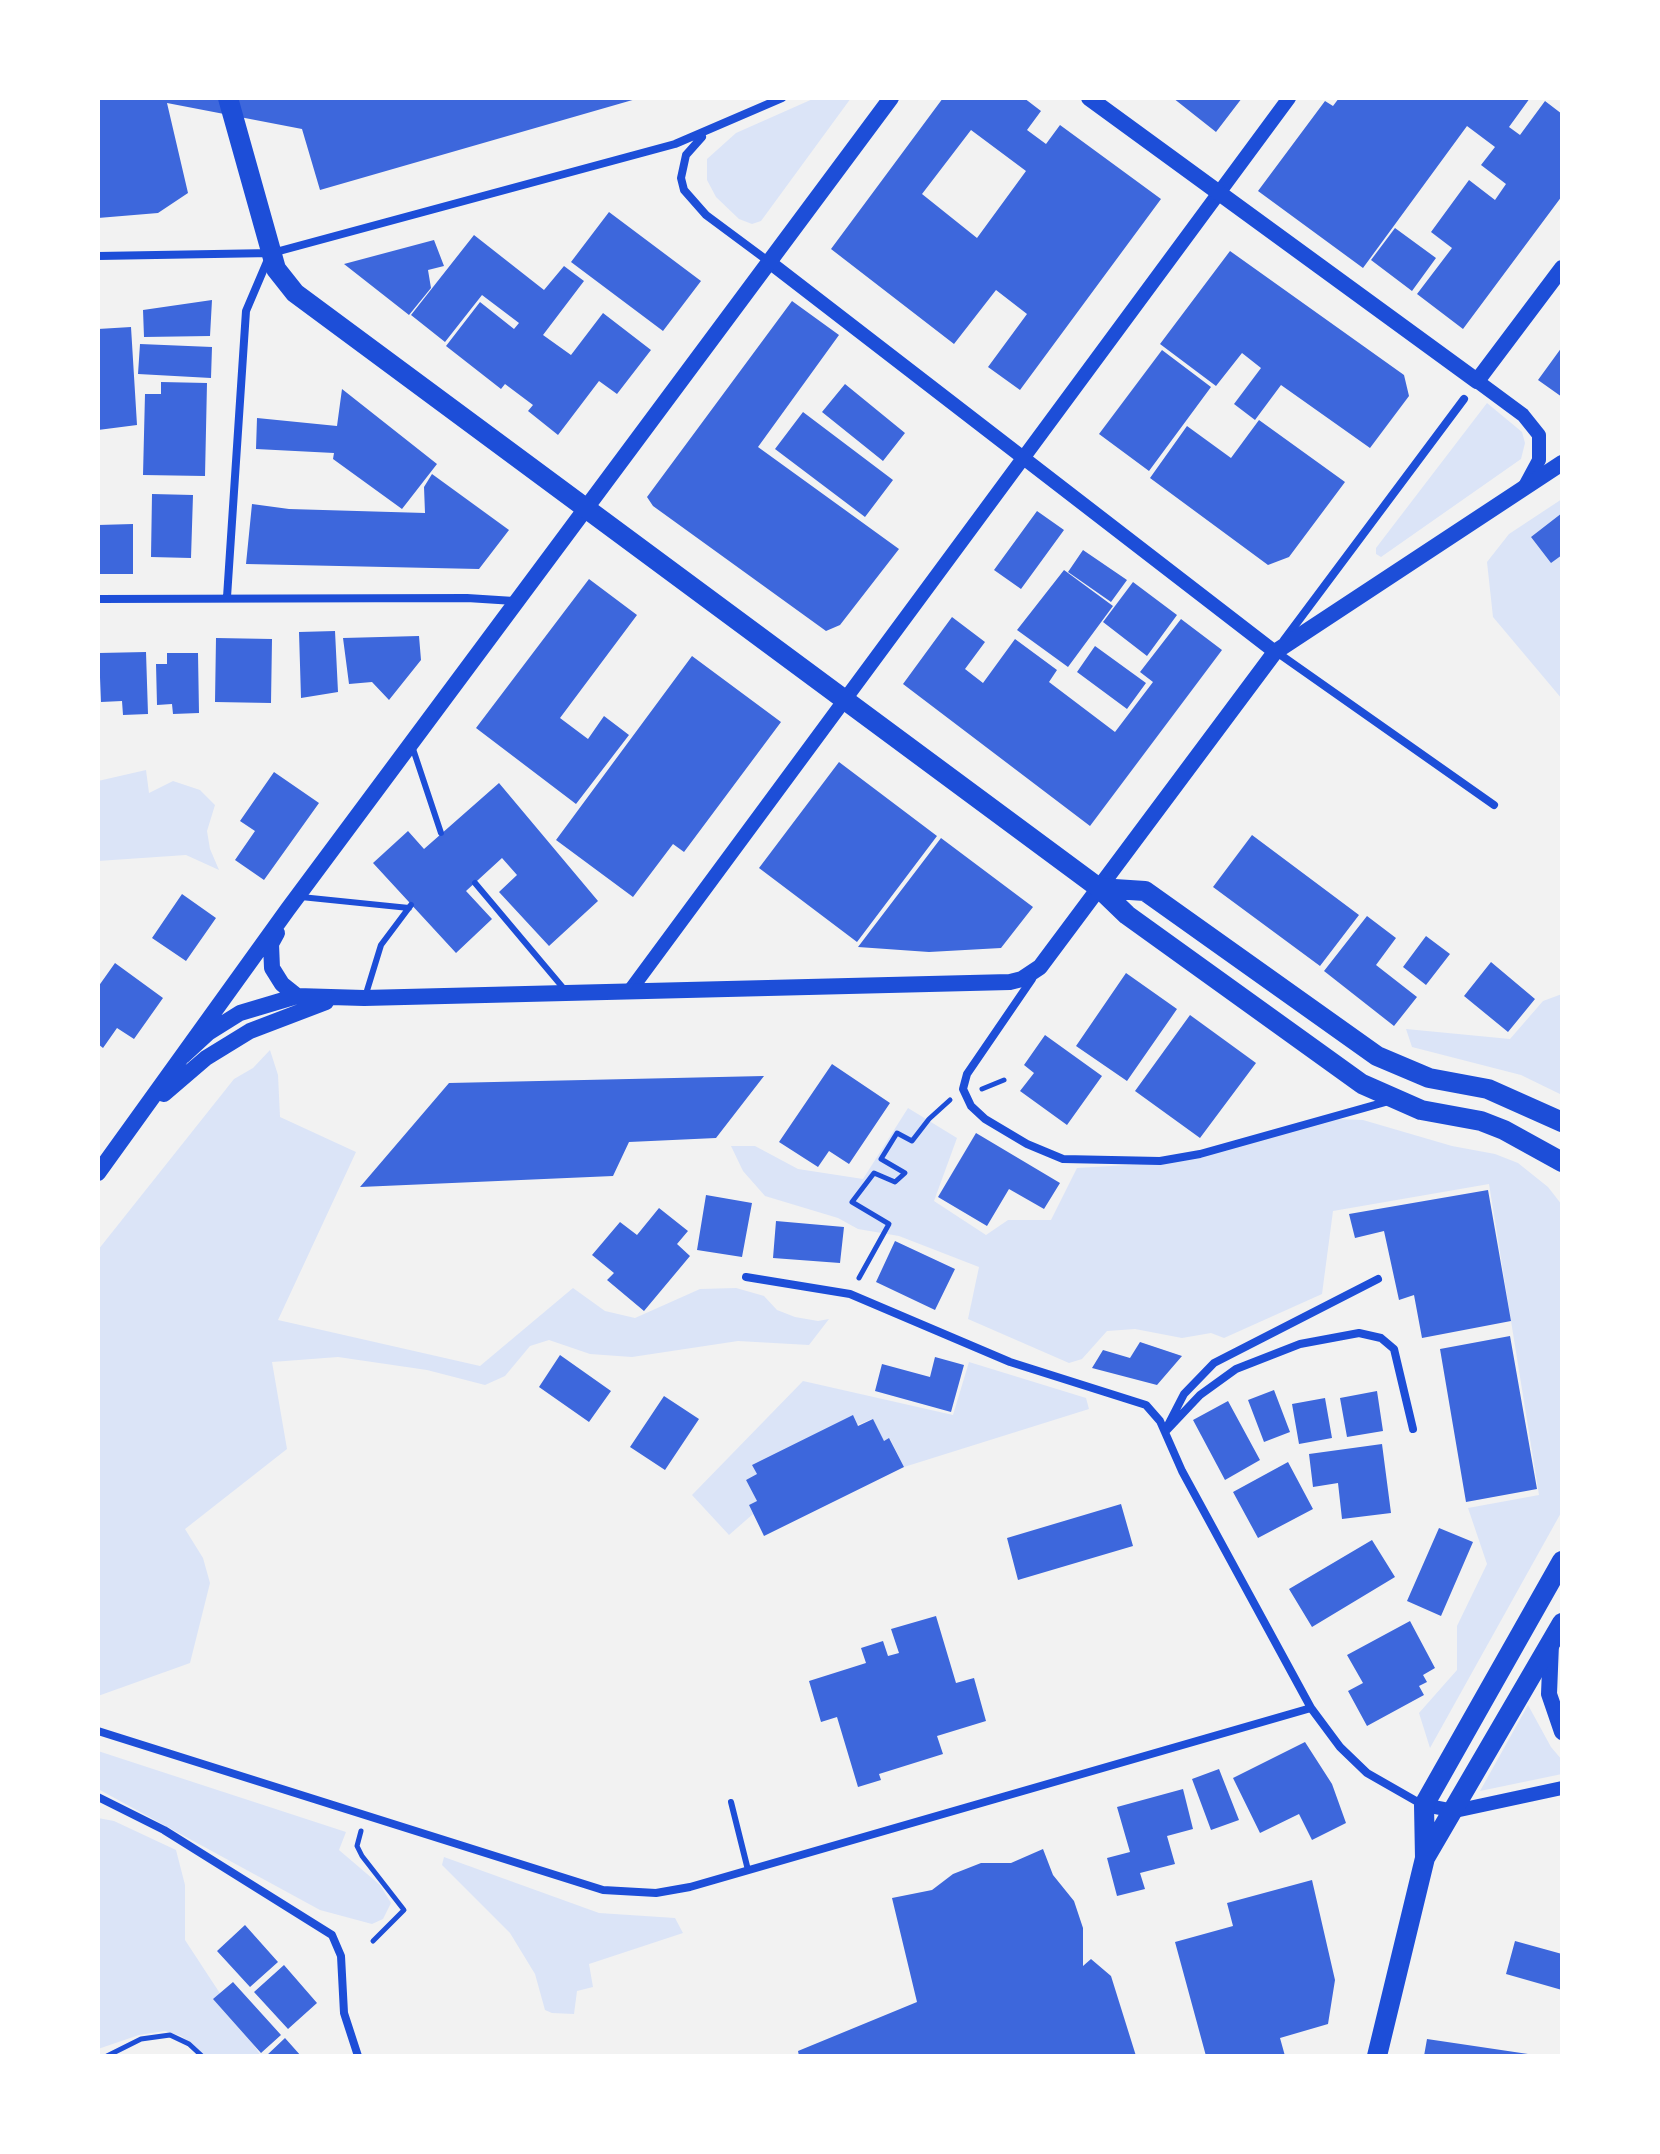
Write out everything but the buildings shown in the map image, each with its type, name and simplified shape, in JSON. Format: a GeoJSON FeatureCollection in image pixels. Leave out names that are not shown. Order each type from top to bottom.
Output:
{"type":"FeatureCollection","features":[{"type":"Feature","properties":{"kind":"main road"},"geometry":{"type":"LineString","coordinates":[[228,98],[272,253],[282,280],[295,293],[1099,888],[1127,915],[1362,1084],[1421,1110],[1481,1121],[1537,1145],[1562,1162]]}},
{"type":"Feature","properties":{"kind":"main road"},"geometry":{"type":"LineString","coordinates":[[98,1173],[515,602],[891,98]]}},
{"type":"Feature","properties":{"kind":"main road"},"geometry":{"type":"LineString","coordinates":[[1089,98],[1477,381],[1562,268]]}},
{"type":"Feature","properties":{"kind":"main road"},"geometry":{"type":"LineString","coordinates":[[183,1056],[208,1033],[240,1013],[297,996],[338,999],[1010,982],[1040,967],[1275,652],[1562,463]]}},
{"type":"Feature","properties":{"kind":"main road"},"geometry":{"type":"LineString","coordinates":[[1099,888],[1145,891],[1377,1056],[1429,1078],[1488,1089],[1562,1122]]}},
{"type":"Feature","properties":{"kind":"main road"},"geometry":{"type":"LineString","coordinates":[[293,903],[271,944],[270,960],[282,984],[297,996]]}},
{"type":"Feature","properties":{"kind":"main road"},"geometry":{"type":"LineString","coordinates":[[144,1111],[206,1058],[250,1031],[338,999]]}},
{"type":"Feature","properties":{"kind":"main road"},"geometry":{"type":"LineString","coordinates":[[1377,2056],[1425,1858],[1424,1805],[1562,1561]]}},
{"type":"Feature","properties":{"kind":"main road"},"geometry":{"type":"LineString","coordinates":[[1425,1858],[1557,1632]]}},
{"type":"Feature","properties":{"kind":"main road"},"geometry":{"type":"LineString","coordinates":[[1557,1632],[1549,1694],[1562,1732]]}},
{"type":"Feature","properties":{"kind":"street"},"geometry":{"type":"LineString","coordinates":[[98,256],[272,253],[638,155],[709,131],[781,98]]}},
{"type":"Feature","properties":{"kind":"street"},"geometry":{"type":"LineString","coordinates":[[629,992],[1289,98]]}},
{"type":"Feature","properties":{"kind":"street"},"geometry":{"type":"LineString","coordinates":[[709,131],[686,155],[681,178],[684,190],[706,215],[1275,652],[1494,805]]}},
{"type":"Feature","properties":{"kind":"street"},"geometry":{"type":"LineString","coordinates":[[227,597],[246,311],[272,253]]}},
{"type":"Feature","properties":{"kind":"street"},"geometry":{"type":"LineString","coordinates":[[1477,381],[1523,415],[1539,435],[1539,460],[1522,490]]}},
{"type":"Feature","properties":{"kind":"street"},"geometry":{"type":"LineString","coordinates":[[1275,652],[1464,399]]}},
{"type":"Feature","properties":{"kind":"street"},"geometry":{"type":"LineString","coordinates":[[98,599],[467,598],[515,602]]}},
{"type":"Feature","properties":{"kind":"street"},"geometry":{"type":"LineString","coordinates":[[1040,967],[967,1074],[963,1089],[971,1106],[985,1119],[1027,1144],[1063,1159],[1160,1161],[1200,1154],[1393,1100]]}},
{"type":"Feature","properties":{"kind":"street"},"geometry":{"type":"LineString","coordinates":[[746,1277],[850,1294],[1010,1362],[1146,1405],[1155,1413],[1182,1471],[1311,1708],[1340,1747],[1367,1773],[1424,1805],[1455,1811],[1562,1788]]}},
{"type":"Feature","properties":{"kind":"street"},"geometry":{"type":"LineString","coordinates":[[1165,1432],[1184,1394],[1214,1363],[1378,1279]]}},
{"type":"Feature","properties":{"kind":"street"},"geometry":{"type":"LineString","coordinates":[[1165,1432],[1200,1395],[1236,1369],[1300,1344],[1359,1333],[1381,1338],[1394,1349],[1413,1429]]}},
{"type":"Feature","properties":{"kind":"street"},"geometry":{"type":"LineString","coordinates":[[98,1731],[592,1887],[625,1894],[672,1891],[1311,1708]]}},
{"type":"Feature","properties":{"kind":"street"},"geometry":{"type":"LineString","coordinates":[[98,1797],[164,1830],[332,1935],[341,1956],[344,2013],[358,2056]]}},
{"type":"Feature","properties":{"kind":"lane"},"geometry":{"type":"LineString","coordinates":[[411,743],[441,833]]}},
{"type":"Feature","properties":{"kind":"lane"},"geometry":{"type":"LineString","coordinates":[[475,883],[568,993]]}},
{"type":"Feature","properties":{"kind":"lane"},"geometry":{"type":"LineString","coordinates":[[293,903],[410,907],[381,945],[364,998]]}},
{"type":"Feature","properties":{"kind":"lane"},"geometry":{"type":"LineString","coordinates":[[731,1802],[748,1870]]}},
{"type":"Feature","properties":{"kind":"path"},"geometry":{"type":"LineString","coordinates":[[850,1294],[889,1224],[852,1202],[874,1173],[895,1182],[905,1173],[881,1159],[897,1133],[912,1141],[929,1119]]}},
{"type":"Feature","properties":{"kind":"path"},"geometry":{"type":"LineString","coordinates":[[365,1816],[357,1846],[404,1910],[373,1941]]}},
{"type":"Feature","properties":{"kind":"path"},"geometry":{"type":"LineString","coordinates":[[107,2056],[141,2039],[170,2035],[189,2044],[202,2056]]}},
{"type":"Feature","properties":{"kind":"shaded area"},"geometry":{"type":"Polygon","coordinates":[[[815,98],[851,98],[761,221],[752,224],[739,219],[716,197],[707,180],[707,159],[736,133],[815,98]]]}},
{"type":"Feature","properties":{"kind":"shaded area"},"geometry":{"type":"Polygon","coordinates":[[[1487,403],[1522,432],[1525,443],[1521,459],[1381,557],[1376,554],[1376,548],[1487,403]]]}},
{"type":"Feature","properties":{"kind":"shaded area"},"geometry":{"type":"Polygon","coordinates":[[[1562,499],[1562,699],[1493,617],[1487,562],[1509,534],[1562,499]]]}},
{"type":"Feature","properties":{"kind":"shaded area"},"geometry":{"type":"Polygon","coordinates":[[[146,770],[149,793],[173,781],[200,790],[215,805],[207,831],[210,849],[219,870],[186,855],[98,861],[98,781],[146,770]]]}},
{"type":"Feature","properties":{"kind":"shaded area"},"geometry":{"type":"Polygon","coordinates":[[[1562,994],[1562,1095],[1521,1075],[1412,1047],[1406,1029],[1510,1039],[1543,1001],[1562,994]]]}},
{"type":"Feature","properties":{"kind":"shaded area"},"geometry":{"type":"Polygon","coordinates":[[[270,1050],[278,1075],[280,1117],[356,1152],[278,1320],[480,1366],[573,1288],[605,1311],[635,1318],[700,1289],[736,1288],[764,1296],[777,1310],[795,1317],[818,1321],[829,1319],[809,1345],[738,1341],[632,1357],[590,1354],[549,1340],[530,1346],[505,1376],[485,1385],[427,1370],[338,1357],[272,1362],[287,1449],[185,1529],[203,1558],[210,1583],[190,1663],[98,1696],[98,1250],[234,1079],[253,1068],[270,1050]]]}},
{"type":"Feature","properties":{"kind":"shaded area"},"geometry":{"type":"Polygon","coordinates":[[[908,1108],[957,1138],[934,1201],[986,1235],[1008,1220],[1051,1220],[1077,1168],[1146,1164],[1337,1119],[1363,1120],[1452,1146],[1495,1154],[1518,1163],[1548,1187],[1562,1205],[1562,1511],[1430,1748],[1419,1713],[1457,1670],[1457,1626],[1487,1564],[1468,1508],[1539,1495],[1489,1184],[1333,1211],[1322,1294],[1224,1338],[1211,1333],[1182,1338],[1135,1329],[1107,1331],[1082,1359],[1069,1363],[968,1319],[979,1267],[899,1236],[858,1229],[838,1218],[765,1196],[743,1171],[731,1146],[755,1146],[798,1169],[863,1179],[908,1108]]]}},
{"type":"Feature","properties":{"kind":"shaded area"},"geometry":{"type":"Polygon","coordinates":[[[969,1362],[1086,1398],[1089,1409],[904,1467],[890,1439],[884,1441],[872,1419],[753,1466],[757,1474],[746,1480],[757,1501],[749,1505],[753,1514],[729,1535],[692,1495],[803,1381],[953,1415],[969,1362]]]}},
{"type":"Feature","properties":{"kind":"shaded area"},"geometry":{"type":"Polygon","coordinates":[[[1528,1705],[1551,1747],[1562,1760],[1562,1774],[1480,1791],[1528,1705]]]}},
{"type":"Feature","properties":{"kind":"shaded area"},"geometry":{"type":"Polygon","coordinates":[[[98,1751],[346,1832],[339,1850],[380,1885],[391,1903],[383,1919],[372,1924],[320,1910],[98,1789],[98,1751]]]}},
{"type":"Feature","properties":{"kind":"shaded area"},"geometry":{"type":"Polygon","coordinates":[[[98,1818],[114,1821],[176,1850],[185,1885],[185,1940],[261,2056],[206,2056],[181,2036],[165,2031],[139,2035],[98,2049],[98,1818]]]}},
{"type":"Feature","properties":{"kind":"shaded area"},"geometry":{"type":"Polygon","coordinates":[[[444,1857],[599,1913],[675,1918],[683,1933],[589,1964],[593,1987],[577,1991],[574,2014],[552,2013],[545,2010],[535,1974],[510,1933],[442,1865],[444,1857]]]}}]}
